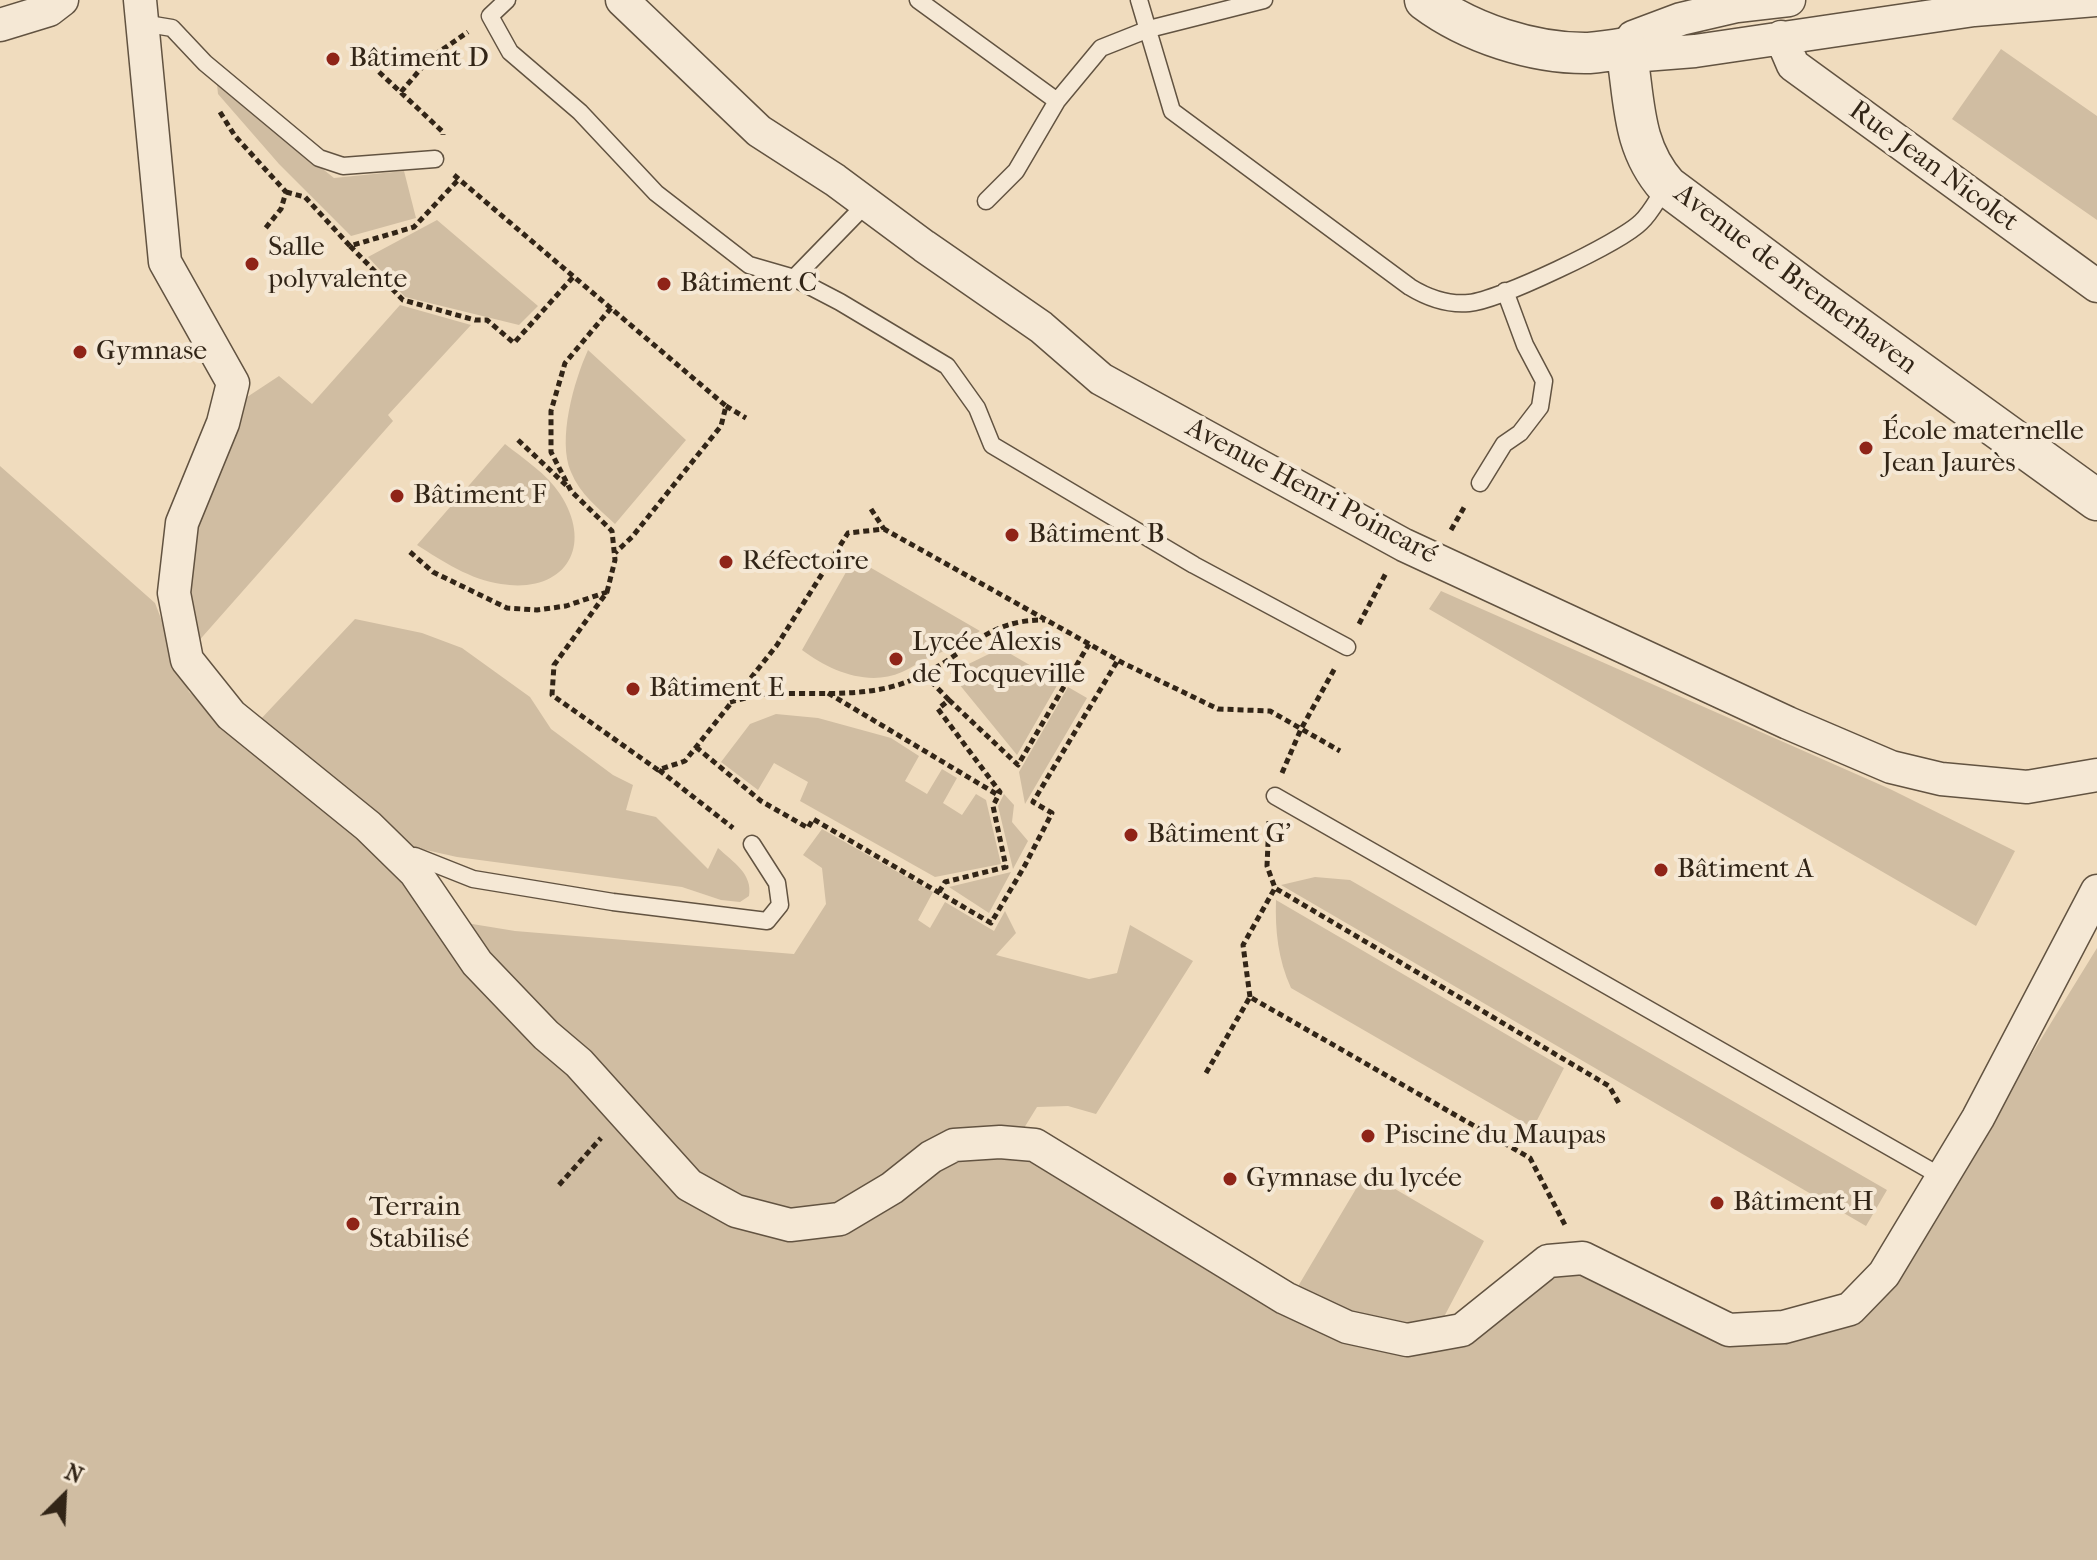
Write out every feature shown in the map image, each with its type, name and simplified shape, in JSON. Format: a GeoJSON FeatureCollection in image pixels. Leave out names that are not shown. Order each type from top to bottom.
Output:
{"type":"FeatureCollection","features":[{"type":"Feature","properties":{"kind":"street"},"geometry":{"type":"LineString","coordinates":[[0,25],[49,10],[62,0]]}},
{"type":"Feature","properties":{"kind":"street","name":"Avenue Henri Poincaré"},"geometry":{"type":"LineString","coordinates":[[622,0],[759,131],[835,180],[1041,327],[1101,379],[1404,545],[1788,723],[1891,767],[1941,779],[2027,787],[2097,775]]}},
{"type":"Feature","properties":{"kind":"street"},"geometry":{"type":"LineString","coordinates":[[1425,0],[1457,20],[1493,35],[1541,49],[1588,53],[1626,48],[1644,55],[1695,51],[1974,10],[2097,0]]}},
{"type":"Feature","properties":{"kind":"street"},"geometry":{"type":"LineString","coordinates":[[1626,48],[1633,37],[1681,19],[1737,6],[1789,0]]}},
{"type":"Feature","properties":{"kind":"street"},"geometry":{"type":"LineString","coordinates":[[141,11],[165,262],[233,383],[223,423],[182,523],[174,593],[187,660],[231,715],[368,826],[415,872],[477,963],[546,1035],[579,1063],[689,1185],[736,1211],[790,1225],[840,1219],[892,1188],[931,1157],[954,1145],[1000,1142],[1035,1145],[1285,1298],[1347,1327],[1407,1340],[1462,1330],[1548,1261],[1583,1258],[1729,1330],[1784,1327],[1850,1309],[1884,1274],[1985,1104],[2097,891]]}},
{"type":"Feature","properties":{"kind":"street","name":"Rue Jean Nicolet"},"geometry":{"type":"LineString","coordinates":[[1781,37],[1793,65],[2097,286]]}},
{"type":"Feature","properties":{"kind":"street","name":"Avenue de Bremerhaven"},"geometry":{"type":"LineString","coordinates":[[1626,48],[1643,151],[1667,186],[2097,500]]}},
{"type":"Feature","properties":{"kind":"lane"},"geometry":{"type":"LineString","coordinates":[[507,0],[490,16],[510,52],[580,112],[656,193],[749,265],[794,278],[947,366],[977,408],[992,445],[1194,565],[1347,647]]}},
{"type":"Feature","properties":{"kind":"lane"},"geometry":{"type":"LineString","coordinates":[[918,0],[1057,101]]}},
{"type":"Feature","properties":{"kind":"lane"},"geometry":{"type":"LineString","coordinates":[[1139,0],[1172,111],[1429,298],[1466,304],[1485,301],[1623,236],[1642,221],[1667,186]]}},
{"type":"Feature","properties":{"kind":"lane"},"geometry":{"type":"LineString","coordinates":[[986,201],[1016,171],[1057,101],[1101,48],[1149,29],[1264,0]]}},
{"type":"Feature","properties":{"kind":"lane"},"geometry":{"type":"LineString","coordinates":[[141,11],[172,28],[205,63],[319,158],[343,166],[435,159]]}},
{"type":"Feature","properties":{"kind":"lane"},"geometry":{"type":"LineString","coordinates":[[794,278],[867,203]]}},
{"type":"Feature","properties":{"kind":"lane"},"geometry":{"type":"LineString","coordinates":[[1480,483],[1504,444],[1520,433],[1540,407],[1544,381],[1525,345],[1505,291]]}},
{"type":"Feature","properties":{"kind":"lane"},"geometry":{"type":"LineString","coordinates":[[1275,796],[1942,1177]]}},
{"type":"Feature","properties":{"kind":"lane"},"geometry":{"type":"LineString","coordinates":[[402,859],[415,856],[473,879],[767,921],[780,905],[777,883],[752,844]]}},
{"type":"Feature","properties":{"kind":"path"},"geometry":{"type":"LineString","coordinates":[[401,92],[430,58],[490,16]]}},
{"type":"Feature","properties":{"kind":"path"},"geometry":{"type":"LineString","coordinates":[[205,63],[205,89],[235,136],[286,192],[305,197],[403,300],[475,320],[487,320],[514,343],[574,276]]}},
{"type":"Feature","properties":{"kind":"path"},"geometry":{"type":"LineString","coordinates":[[379,72],[443,132],[435,159],[726,406],[746,418]]}},
{"type":"Feature","properties":{"kind":"path"},"geometry":{"type":"LineString","coordinates":[[350,246],[414,227],[459,179]]}},
{"type":"Feature","properties":{"kind":"path"},"geometry":{"type":"LineString","coordinates":[[264,230],[281,209],[286,192]]}},
{"type":"Feature","properties":{"kind":"path"},"geometry":{"type":"LineString","coordinates":[[571,491],[551,452],[551,411],[565,363],[611,308]]}},
{"type":"Feature","properties":{"kind":"path"},"geometry":{"type":"LineString","coordinates":[[615,553],[632,537],[721,426],[726,406]]}},
{"type":"Feature","properties":{"kind":"path"},"geometry":{"type":"LineString","coordinates":[[518,440],[612,531],[615,553],[607,592],[554,665],[552,695],[658,770],[752,844]]}},
{"type":"Feature","properties":{"kind":"path"},"geometry":{"type":"LineString","coordinates":[[1436,560],[1455,521],[1480,483]]}},
{"type":"Feature","properties":{"kind":"path"},"geometry":{"type":"LineString","coordinates":[[871,509],[884,529],[1118,660],[1218,709],[1270,711],[1340,751]]}},
{"type":"Feature","properties":{"kind":"path"},"geometry":{"type":"LineString","coordinates":[[658,770],[685,761],[777,645],[848,533],[884,529]]}},
{"type":"Feature","properties":{"kind":"path"},"geometry":{"type":"LineString","coordinates":[[1404,545],[1301,729],[1285,764],[1269,814],[1267,866],[1275,888],[1609,1086],[1620,1105]]}},
{"type":"Feature","properties":{"kind":"path"},"geometry":{"type":"LineString","coordinates":[[410,552],[433,572],[507,608],[537,610],[566,606],[607,592]]}},
{"type":"Feature","properties":{"kind":"path"},"geometry":{"type":"LineString","coordinates":[[729,703],[769,693],[870,691],[924,674],[984,633],[1025,620],[1046,620]]}},
{"type":"Feature","properties":{"kind":"path"},"geometry":{"type":"LineString","coordinates":[[924,674],[1018,765],[1089,644]]}},
{"type":"Feature","properties":{"kind":"path"},"geometry":{"type":"LineString","coordinates":[[696,747],[773,808],[808,828],[813,819],[991,923],[1052,813],[1033,802],[1118,660]]}},
{"type":"Feature","properties":{"kind":"path"},"geometry":{"type":"LineString","coordinates":[[827,692],[998,795]]}},
{"type":"Feature","properties":{"kind":"path"},"geometry":{"type":"LineString","coordinates":[[939,892],[945,882],[1006,867],[993,806],[1000,792],[938,709],[949,700]]}},
{"type":"Feature","properties":{"kind":"path"},"geometry":{"type":"LineString","coordinates":[[1206,1073],[1250,997],[1243,945],[1275,888]]}},
{"type":"Feature","properties":{"kind":"path"},"geometry":{"type":"LineString","coordinates":[[1250,997],[1530,1158],[1583,1258]]}},
{"type":"Feature","properties":{"kind":"path"},"geometry":{"type":"LineString","coordinates":[[559,1185],[624,1112]]}},
{"type":"Feature","properties":{"kind":"shaded area"},"geometry":{"type":"Polygon","coordinates":[[[2001,49],[2097,116],[2097,220],[1952,119],[2001,49]]]}},
{"type":"Feature","properties":{"kind":"shaded area"},"geometry":{"type":"Polygon","coordinates":[[[217,84],[334,178],[404,171],[416,218],[351,236],[279,164],[218,94],[217,84]]]}},
{"type":"Feature","properties":{"kind":"shaded area"},"geometry":{"type":"Polygon","coordinates":[[[437,220],[538,306],[519,325],[405,297],[368,257],[437,220]]]}},
{"type":"Feature","properties":{"kind":"shaded area"},"geometry":{"type":"Polygon","coordinates":[[[400,305],[471,325],[388,415],[393,421],[196,644],[185,565],[196,512],[238,403],[279,376],[312,404],[400,305]]]}},
{"type":"Feature","properties":{"kind":"shaded area"},"geometry":{"type":"Polygon","coordinates":[[[588,350],[686,440],[615,524],[579,487],[567,459],[569,411],[588,350]]]}},
{"type":"Feature","properties":{"kind":"shaded area"},"geometry":{"type":"Polygon","coordinates":[[[505,444],[549,480],[570,514],[574,532],[573,549],[567,563],[557,574],[542,582],[523,585],[490,582],[457,569],[417,545],[505,444]]]}},
{"type":"Feature","properties":{"kind":"shaded area"},"geometry":{"type":"Polygon","coordinates":[[[0,466],[155,603],[189,692],[388,856],[665,1176],[802,1235],[948,1156],[1020,1151],[1406,1354],[1564,1265],[1764,1338],[1899,1270],[2097,948],[2097,1560],[0,1560],[0,466]]]}},
{"type":"Feature","properties":{"kind":"shaded area"},"geometry":{"type":"Polygon","coordinates":[[[854,558],[980,631],[889,676],[863,677],[825,664],[802,650],[854,558]]]}},
{"type":"Feature","properties":{"kind":"shaded area"},"geometry":{"type":"Polygon","coordinates":[[[1441,591],[1890,789],[2015,851],[1976,926],[1429,609],[1441,591]]]}},
{"type":"Feature","properties":{"kind":"shaded area"},"geometry":{"type":"Polygon","coordinates":[[[355,619],[422,633],[462,648],[530,697],[551,729],[613,775],[633,785],[626,810],[656,817],[708,869],[718,848],[745,875],[749,896],[740,902],[721,900],[682,887],[457,857],[408,846],[259,721],[355,619]]]}},
{"type":"Feature","properties":{"kind":"shaded area"},"geometry":{"type":"Polygon","coordinates":[[[1009,653],[1059,682],[1017,755],[950,673],[989,654],[1009,653]]]}},
{"type":"Feature","properties":{"kind":"shaded area"},"geometry":{"type":"Polygon","coordinates":[[[1068,687],[1087,698],[1025,804],[1019,772],[1068,687]]]}},
{"type":"Feature","properties":{"kind":"shaded area"},"geometry":{"type":"Polygon","coordinates":[[[776,714],[818,718],[891,738],[919,756],[905,781],[927,794],[942,769],[957,778],[943,803],[962,815],[976,794],[986,800],[1001,864],[935,877],[800,801],[808,782],[774,763],[758,790],[721,762],[750,724],[776,714]]]}},
{"type":"Feature","properties":{"kind":"shaded area"},"geometry":{"type":"Polygon","coordinates":[[[1004,794],[1014,805],[1012,822],[1028,841],[1013,869],[998,806],[1004,794]]]}},
{"type":"Feature","properties":{"kind":"shaded area"},"geometry":{"type":"Polygon","coordinates":[[[822,829],[933,892],[918,920],[930,928],[945,902],[994,931],[1005,911],[1016,933],[996,955],[1089,979],[1117,973],[1130,925],[1193,961],[1096,1114],[1068,1106],[1037,1107],[1021,1133],[857,1202],[814,1214],[762,1209],[704,1183],[454,921],[515,931],[794,954],[826,904],[822,868],[803,855],[822,829]]]}},
{"type":"Feature","properties":{"kind":"shaded area"},"geometry":{"type":"Polygon","coordinates":[[[1011,872],[989,913],[949,887],[1011,872]]]}},
{"type":"Feature","properties":{"kind":"shaded area"},"geometry":{"type":"Polygon","coordinates":[[[1315,877],[1350,880],[1887,1190],[1866,1226],[1281,885],[1315,877]]]}},
{"type":"Feature","properties":{"kind":"shaded area"},"geometry":{"type":"Polygon","coordinates":[[[1276,900],[1564,1068],[1533,1128],[1291,988],[1278,945],[1276,900]]]}},
{"type":"Feature","properties":{"kind":"shaded area"},"geometry":{"type":"Polygon","coordinates":[[[1366,1172],[1484,1241],[1436,1332],[1407,1340],[1297,1288],[1366,1172]]]}},
{"type":"Feature","properties":{"kind":"place","name":"Bâtiment D"},"geometry":{"type":"Point","coordinates":[333,59]}},
{"type":"Feature","properties":{"kind":"place","name":"Salle polyvalente"},"geometry":{"type":"Point","coordinates":[252,264]}},
{"type":"Feature","properties":{"kind":"place","name":"Bâtiment C"},"geometry":{"type":"Point","coordinates":[664,284]}},
{"type":"Feature","properties":{"kind":"place","name":"Gymnase"},"geometry":{"type":"Point","coordinates":[80,352]}},
{"type":"Feature","properties":{"kind":"place","name":"École maternelle Jean Jaurès"},"geometry":{"type":"Point","coordinates":[1866,448]}},
{"type":"Feature","properties":{"kind":"place","name":"Bâtiment F"},"geometry":{"type":"Point","coordinates":[397,496]}},
{"type":"Feature","properties":{"kind":"place","name":"Bâtiment B"},"geometry":{"type":"Point","coordinates":[1012,535]}},
{"type":"Feature","properties":{"kind":"place","name":"Réfectoire"},"geometry":{"type":"Point","coordinates":[726,562]}},
{"type":"Feature","properties":{"kind":"place","name":"Lycée Alexis de Tocqueville"},"geometry":{"type":"Point","coordinates":[896,659]}},
{"type":"Feature","properties":{"kind":"place","name":"Bâtiment E"},"geometry":{"type":"Point","coordinates":[633,689]}},
{"type":"Feature","properties":{"kind":"place","name":"Bâtiment G'"},"geometry":{"type":"Point","coordinates":[1131,835]}},
{"type":"Feature","properties":{"kind":"place","name":"Bâtiment A"},"geometry":{"type":"Point","coordinates":[1661,870]}},
{"type":"Feature","properties":{"kind":"place","name":"Piscine du Maupas"},"geometry":{"type":"Point","coordinates":[1368,1136]}},
{"type":"Feature","properties":{"kind":"place","name":"Gymnase du lycée"},"geometry":{"type":"Point","coordinates":[1230,1179]}},
{"type":"Feature","properties":{"kind":"place","name":"Bâtiment H"},"geometry":{"type":"Point","coordinates":[1717,1203]}},
{"type":"Feature","properties":{"kind":"place","name":"Terrain Stabilisé"},"geometry":{"type":"Point","coordinates":[353,1224]}}]}
